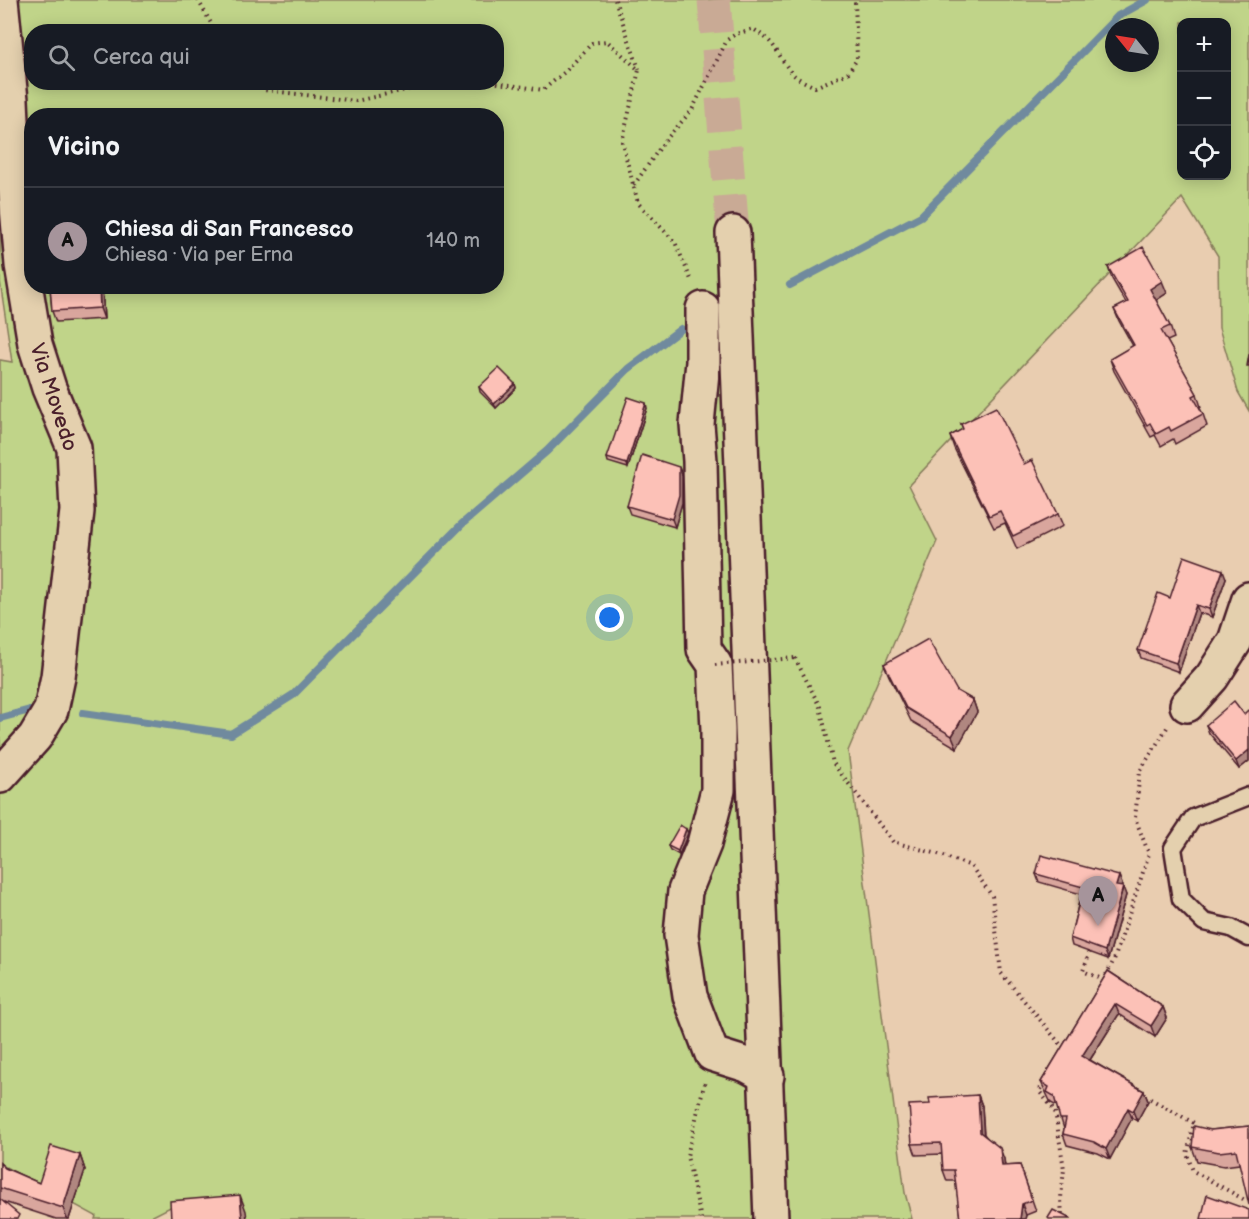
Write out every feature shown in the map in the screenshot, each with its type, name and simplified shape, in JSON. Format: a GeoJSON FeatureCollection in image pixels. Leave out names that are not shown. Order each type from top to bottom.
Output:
{"type":"FeatureCollection","features":[{"type":"Feature","properties":{"kind":"main road","name":"Via Movedo"},"geometry":{"type":"LineString","coordinates":[[1,0],[24,278]]}},
{"type":"Feature","properties":{"kind":"main road"},"geometry":{"type":"LineString","coordinates":[[733,233],[771,1219]]}},
{"type":"Feature","properties":{"kind":"main road","name":"Via Movedo"},"geometry":{"type":"LineString","coordinates":[[0,776],[36,737],[51,710],[64,634],[77,512],[74,448],[35,344],[27,294]]}},
{"type":"Feature","properties":{"kind":"main road"},"geometry":{"type":"LineString","coordinates":[[703,309],[703,362],[697,424],[703,543],[704,649],[715,665],[718,790],[704,844],[685,891],[681,935],[690,996],[712,1054],[747,1065],[767,1076]]}},
{"type":"Feature","properties":{"kind":"main road"},"geometry":{"type":"LineString","coordinates":[[1186,705],[1212,677],[1235,641],[1249,599]]}},
{"type":"Feature","properties":{"kind":"lane"},"geometry":{"type":"LineString","coordinates":[[1249,796],[1193,818],[1173,848],[1181,899],[1204,922],[1231,928],[1249,938]]}},
{"type":"Feature","properties":{"kind":"path"},"geometry":{"type":"LineString","coordinates":[[198,0],[212,24]]}},
{"type":"Feature","properties":{"kind":"path"},"geometry":{"type":"LineString","coordinates":[[615,0],[639,70],[622,142],[638,203],[675,242],[703,309]]}},
{"type":"Feature","properties":{"kind":"path"},"geometry":{"type":"LineString","coordinates":[[633,185],[664,142],[692,110],[727,40],[736,34],[753,29],[761,34],[774,45],[791,72],[815,87],[848,73],[858,59],[855,0]]}},
{"type":"Feature","properties":{"kind":"path"},"geometry":{"type":"LineString","coordinates":[[504,84],[543,90],[566,72],[592,43],[607,41],[639,70]]}},
{"type":"Feature","properties":{"kind":"path"},"geometry":{"type":"LineString","coordinates":[[264,90],[356,101],[405,90]]}},
{"type":"Feature","properties":{"kind":"path"},"geometry":{"type":"LineString","coordinates":[[715,665],[795,657],[820,707],[833,763],[893,842],[938,854],[970,866],[992,896],[1001,973],[1063,1049],[1070,1053]]}},
{"type":"Feature","properties":{"kind":"path"},"geometry":{"type":"LineString","coordinates":[[1098,990],[1114,960],[1149,854],[1135,818],[1140,771],[1164,730],[1186,705]]}},
{"type":"Feature","properties":{"kind":"path"},"geometry":{"type":"LineString","coordinates":[[1090,952],[1083,971],[1104,980]]}},
{"type":"Feature","properties":{"kind":"path"},"geometry":{"type":"LineString","coordinates":[[1058,1058],[1069,1039]]}},
{"type":"Feature","properties":{"kind":"path"},"geometry":{"type":"LineString","coordinates":[[700,1219],[687,1156],[712,1054]]}},
{"type":"Feature","properties":{"kind":"path"},"geometry":{"type":"LineString","coordinates":[[1049,1074],[1039,1091],[1055,1111],[1064,1169],[1061,1198],[1062,1219]]}},
{"type":"Feature","properties":{"kind":"path"},"geometry":{"type":"LineString","coordinates":[[1139,1093],[1194,1123],[1187,1154],[1193,1171],[1245,1200],[1249,1199]]}},
{"type":"Feature","properties":{"kind":"green space"},"geometry":{"type":"Polygon","coordinates":[[[0,0],[1249,0],[1249,411],[1238,392],[1219,328],[1218,256],[1182,198],[909,485],[937,541],[848,751],[905,1193],[912,1219],[229,1219],[178,1203],[147,1219],[95,1219],[96,1216],[0,1164],[0,360],[12,362],[0,281],[0,0]]]}},
{"type":"Feature","properties":{"kind":"building"},"geometry":{"type":"Polygon","coordinates":[[[1143,247],[1162,281],[1150,289],[1170,326],[1161,330],[1197,394],[1193,396],[1203,414],[1171,431],[1169,427],[1156,434],[1150,423],[1147,425],[1110,359],[1134,345],[1114,309],[1128,302],[1108,267],[1143,247]]]}},
{"type":"Feature","properties":{"kind":"building"},"geometry":{"type":"Polygon","coordinates":[[[51,294],[99,294],[100,308],[52,311],[51,294]]]}},
{"type":"Feature","properties":{"kind":"building"},"geometry":{"type":"Polygon","coordinates":[[[499,368],[515,384],[494,404],[479,387],[499,368]]]}},
{"type":"Feature","properties":{"kind":"building"},"geometry":{"type":"Polygon","coordinates":[[[628,397],[646,403],[627,464],[607,458],[628,397]]]}},
{"type":"Feature","properties":{"kind":"building"},"geometry":{"type":"Polygon","coordinates":[[[996,407],[1024,464],[1032,460],[1058,514],[1013,536],[1000,511],[989,516],[950,436],[963,429],[961,424],[996,407]]]}},
{"type":"Feature","properties":{"kind":"building"},"geometry":{"type":"Polygon","coordinates":[[[642,455],[679,467],[679,495],[672,519],[627,506],[642,455]]]}},
{"type":"Feature","properties":{"kind":"building"},"geometry":{"type":"Polygon","coordinates":[[[1184,556],[1223,570],[1209,609],[1196,605],[1176,663],[1138,650],[1158,593],[1170,598],[1184,556]]]}},
{"type":"Feature","properties":{"kind":"building"},"geometry":{"type":"Polygon","coordinates":[[[928,639],[957,691],[973,700],[952,736],[906,708],[884,664],[928,639]]]}},
{"type":"Feature","properties":{"kind":"building"},"geometry":{"type":"Polygon","coordinates":[[[1234,701],[1244,714],[1249,711],[1249,750],[1236,761],[1206,725],[1234,701]]]}},
{"type":"Feature","properties":{"kind":"building"},"geometry":{"type":"Polygon","coordinates":[[[680,825],[686,829],[678,851],[668,846],[680,825]]]}},
{"type":"Feature","properties":{"kind":"building"},"geometry":{"type":"Polygon","coordinates":[[[1041,855],[1119,876],[1116,886],[1123,887],[1105,951],[1070,938],[1083,887],[1036,874],[1041,855]]]}},
{"type":"Feature","properties":{"kind":"building"},"geometry":{"type":"Polygon","coordinates":[[[1108,971],[1163,1007],[1151,1026],[1115,1004],[1082,1056],[1144,1091],[1133,1111],[1128,1108],[1106,1149],[1094,1142],[1063,1134],[1066,1119],[1060,1119],[1054,1096],[1047,1092],[1049,1087],[1041,1082],[1108,971]]]}},
{"type":"Feature","properties":{"kind":"building"},"geometry":{"type":"Polygon","coordinates":[[[978,1095],[980,1132],[1000,1148],[1002,1166],[1020,1165],[1032,1200],[1022,1204],[1020,1219],[960,1219],[954,1170],[943,1170],[941,1143],[912,1144],[909,1105],[930,1104],[929,1098],[978,1095]]]}},
{"type":"Feature","properties":{"kind":"building"},"geometry":{"type":"Polygon","coordinates":[[[1194,1126],[1211,1130],[1249,1126],[1249,1205],[1236,1150],[1219,1152],[1192,1147],[1194,1126]]]}},
{"type":"Feature","properties":{"kind":"building"},"geometry":{"type":"Polygon","coordinates":[[[51,1146],[80,1155],[63,1208],[0,1188],[0,1163],[5,1168],[39,1183],[51,1146]]]}},
{"type":"Feature","properties":{"kind":"building"},"geometry":{"type":"Polygon","coordinates":[[[240,1195],[242,1219],[171,1219],[170,1201],[240,1195]]]}},
{"type":"Feature","properties":{"kind":"building"},"geometry":{"type":"Polygon","coordinates":[[[1207,1195],[1249,1210],[1249,1219],[1201,1219],[1207,1195]]]}},
{"type":"Feature","properties":{"kind":"building"},"geometry":{"type":"Polygon","coordinates":[[[0,1199],[19,1215],[17,1219],[0,1219],[0,1199]]]}},
{"type":"Feature","properties":{"kind":"building"},"geometry":{"type":"Polygon","coordinates":[[[1053,1210],[1071,1219],[1049,1219],[1053,1210]]]}},
{"type":"Feature","properties":{"kind":"waterway"},"geometry":{"type":"LineString","coordinates":[[790,285],[921,216],[1118,16],[1147,0]]}},
{"type":"Feature","properties":{"kind":"waterway"},"geometry":{"type":"LineString","coordinates":[[83,713],[231,734],[293,695],[462,524],[547,451],[628,369],[681,329]]}},
{"type":"Feature","properties":{"kind":"waterway"},"geometry":{"type":"LineString","coordinates":[[0,718],[30,710]]}},
{"type":"Feature","properties":{"kind":"tunnel"},"geometry":{"type":"LineString","coordinates":[[714,0],[733,233]]}},
{"type":"Feature","properties":{"kind":"place","name":"Chiesa di San Francesco"},"geometry":{"type":"Point","coordinates":[1098,926]}}]}
